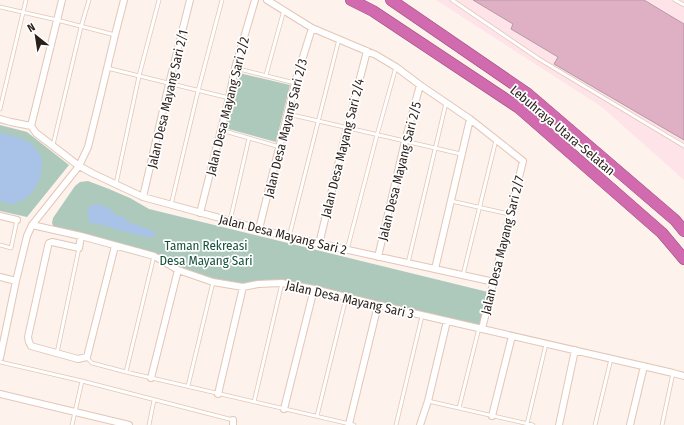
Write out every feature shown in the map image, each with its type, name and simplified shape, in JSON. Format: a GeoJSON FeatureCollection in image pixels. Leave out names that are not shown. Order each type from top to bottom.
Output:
{"type":"FeatureCollection","features":[{"type":"Feature","properties":{"kind":"highway","name":"Lebuhraya Utara–Selatan"},"geometry":{"type":"LineString","coordinates":[[351,0],[374,11],[519,108],[662,232],[684,259]]}},
{"type":"Feature","properties":{"kind":"highway","name":"Lebuhraya Utara–Selatan"},"geometry":{"type":"LineString","coordinates":[[391,0],[528,94],[675,220],[684,231]]}},
{"type":"Feature","properties":{"kind":"street"},"geometry":{"type":"LineString","coordinates":[[0,119],[31,126],[62,0]]}},
{"type":"Feature","properties":{"kind":"street"},"geometry":{"type":"LineString","coordinates":[[0,358],[27,236],[32,225],[79,166],[88,147],[124,0]]}},
{"type":"Feature","properties":{"kind":"street","name":"Jalan Desa Mayang Sari 2/1"},"geometry":{"type":"LineString","coordinates":[[143,197],[190,0]]}},
{"type":"Feature","properties":{"kind":"street","name":"Jalan Desa Mayang Sari 2/2"},"geometry":{"type":"LineString","coordinates":[[200,213],[229,98],[235,68],[255,0]]}},
{"type":"Feature","properties":{"kind":"street"},"geometry":{"type":"LineString","coordinates":[[267,0],[312,28],[367,51],[396,67],[470,119],[496,140]]}},
{"type":"Feature","properties":{"kind":"street","name":"Jalan Desa Mayang Sari 2/3"},"geometry":{"type":"LineString","coordinates":[[259,229],[295,83],[312,28]]}},
{"type":"Feature","properties":{"kind":"street","name":"Jalan Desa Mayang Sari 2/4"},"geometry":{"type":"LineString","coordinates":[[319,244],[367,51]]}},
{"type":"Feature","properties":{"kind":"street","name":"Jalan Desa Mayang Sari 2/5"},"geometry":{"type":"LineString","coordinates":[[378,257],[405,141],[420,85]]}},
{"type":"Feature","properties":{"kind":"street"},"geometry":{"type":"LineString","coordinates":[[435,269],[470,119]]}},
{"type":"Feature","properties":{"kind":"street","name":"Jalan Desa Mayang Sari 2"},"geometry":{"type":"LineString","coordinates":[[31,126],[36,133],[79,166],[143,197],[289,237],[494,282]]}},
{"type":"Feature","properties":{"kind":"street","name":"Jalan Desa Mayang Sari 2/7"},"geometry":{"type":"LineString","coordinates":[[480,329],[494,282],[523,161],[496,140]]}},
{"type":"Feature","properties":{"kind":"street"},"geometry":{"type":"LineString","coordinates":[[0,216],[17,220]]}},
{"type":"Feature","properties":{"kind":"street","name":"Jalan Desa Mayang Sari 3"},"geometry":{"type":"LineString","coordinates":[[32,225],[81,236],[154,256],[178,270],[213,282],[243,287],[258,284],[282,283],[314,289],[684,376]]}},
{"type":"Feature","properties":{"kind":"street"},"geometry":{"type":"LineString","coordinates":[[81,236],[79,248],[52,242],[49,243],[28,337],[28,342],[31,346],[78,359],[87,357],[115,246]]}},
{"type":"Feature","properties":{"kind":"street"},"geometry":{"type":"LineString","coordinates":[[151,378],[178,270]]}},
{"type":"Feature","properties":{"kind":"street"},"geometry":{"type":"LineString","coordinates":[[0,277],[16,281]]}},
{"type":"Feature","properties":{"kind":"street"},"geometry":{"type":"LineString","coordinates":[[218,394],[243,287]]}},
{"type":"Feature","properties":{"kind":"street"},"geometry":{"type":"LineString","coordinates":[[284,409],[314,289]]}},
{"type":"Feature","properties":{"kind":"street"},"geometry":{"type":"LineString","coordinates":[[352,424],[378,305]]}},
{"type":"Feature","properties":{"kind":"street"},"geometry":{"type":"LineString","coordinates":[[420,425],[428,401],[447,321]]}},
{"type":"Feature","properties":{"kind":"street"},"geometry":{"type":"LineString","coordinates":[[492,416],[512,336]]}},
{"type":"Feature","properties":{"kind":"street"},"geometry":{"type":"LineString","coordinates":[[559,425],[575,350]]}},
{"type":"Feature","properties":{"kind":"street"},"geometry":{"type":"LineString","coordinates":[[630,425],[644,366]]}},
{"type":"Feature","properties":{"kind":"street"},"geometry":{"type":"LineString","coordinates":[[0,394],[129,425]]}},
{"type":"Feature","properties":{"kind":"lane"},"geometry":{"type":"LineString","coordinates":[[0,109],[26,0]]}},
{"type":"Feature","properties":{"kind":"lane"},"geometry":{"type":"LineString","coordinates":[[53,145],[81,27],[89,0]]}},
{"type":"Feature","properties":{"kind":"lane"},"geometry":{"type":"LineString","coordinates":[[116,184],[140,76],[159,0]]}},
{"type":"Feature","properties":{"kind":"lane"},"geometry":{"type":"LineString","coordinates":[[171,205],[198,91],[222,0]]}},
{"type":"Feature","properties":{"kind":"lane"},"geometry":{"type":"LineString","coordinates":[[452,0],[539,59],[684,146]]}},
{"type":"Feature","properties":{"kind":"lane"},"geometry":{"type":"LineString","coordinates":[[675,0],[684,5]]}},
{"type":"Feature","properties":{"kind":"lane"},"geometry":{"type":"LineString","coordinates":[[0,7],[115,35]]}},
{"type":"Feature","properties":{"kind":"lane"},"geometry":{"type":"LineString","coordinates":[[266,76],[284,10]]}},
{"type":"Feature","properties":{"kind":"lane"},"geometry":{"type":"LineString","coordinates":[[289,237],[339,39]]}},
{"type":"Feature","properties":{"kind":"lane"},"geometry":{"type":"LineString","coordinates":[[347,250],[396,67]]}},
{"type":"Feature","properties":{"kind":"lane"},"geometry":{"type":"LineString","coordinates":[[107,68],[229,98]]}},
{"type":"Feature","properties":{"kind":"lane"},"geometry":{"type":"LineString","coordinates":[[235,68],[295,83]]}},
{"type":"Feature","properties":{"kind":"lane"},"geometry":{"type":"LineString","coordinates":[[408,263],[446,103]]}},
{"type":"Feature","properties":{"kind":"lane"},"geometry":{"type":"LineString","coordinates":[[288,114],[461,154]]}},
{"type":"Feature","properties":{"kind":"lane"},"geometry":{"type":"LineString","coordinates":[[221,130],[280,147]]}},
{"type":"Feature","properties":{"kind":"lane"},"geometry":{"type":"LineString","coordinates":[[230,221],[249,138]]}},
{"type":"Feature","properties":{"kind":"lane"},"geometry":{"type":"LineString","coordinates":[[463,275],[496,140]]}},
{"type":"Feature","properties":{"kind":"lane"},"geometry":{"type":"LineString","coordinates":[[451,201],[510,215]]}},
{"type":"Feature","properties":{"kind":"lane"},"geometry":{"type":"LineString","coordinates":[[0,245],[11,248],[17,220]]}},
{"type":"Feature","properties":{"kind":"lane"},"geometry":{"type":"LineString","coordinates":[[57,353],[79,248]]}},
{"type":"Feature","properties":{"kind":"lane"},"geometry":{"type":"LineString","coordinates":[[126,372],[154,256]]}},
{"type":"Feature","properties":{"kind":"lane"},"geometry":{"type":"LineString","coordinates":[[188,386],[213,282]]}},
{"type":"Feature","properties":{"kind":"lane"},"geometry":{"type":"LineString","coordinates":[[254,402],[282,283]]}},
{"type":"Feature","properties":{"kind":"lane"},"geometry":{"type":"LineString","coordinates":[[317,416],[346,297]]}},
{"type":"Feature","properties":{"kind":"lane"},"geometry":{"type":"LineString","coordinates":[[396,425],[422,315]]}},
{"type":"Feature","properties":{"kind":"lane"},"geometry":{"type":"LineString","coordinates":[[459,408],[480,329]]}},
{"type":"Feature","properties":{"kind":"lane"},"geometry":{"type":"LineString","coordinates":[[527,424],[546,344]]}},
{"type":"Feature","properties":{"kind":"lane"},"geometry":{"type":"LineString","coordinates":[[87,357],[92,363],[126,372],[352,424]]}},
{"type":"Feature","properties":{"kind":"lane"},"geometry":{"type":"LineString","coordinates":[[595,425],[611,359]]}},
{"type":"Feature","properties":{"kind":"lane"},"geometry":{"type":"LineString","coordinates":[[0,362],[82,381],[233,422]]}},
{"type":"Feature","properties":{"kind":"lane"},"geometry":{"type":"LineString","coordinates":[[662,425],[673,373]]}},
{"type":"Feature","properties":{"kind":"lane"},"geometry":{"type":"LineString","coordinates":[[72,425],[82,381]]}},
{"type":"Feature","properties":{"kind":"lane"},"geometry":{"type":"LineString","coordinates":[[149,425],[154,400]]}},
{"type":"Feature","properties":{"kind":"lane"},"geometry":{"type":"LineString","coordinates":[[428,401],[533,425]]}},
{"type":"Feature","properties":{"kind":"shaded area"},"geometry":{"type":"Polygon","coordinates":[[[436,0],[684,0],[684,180],[602,107],[436,0]]]}},
{"type":"Feature","properties":{"kind":"green space"},"geometry":{"type":"Polygon","coordinates":[[[239,73],[290,85],[276,142],[225,128],[239,73]]]}},
{"type":"Feature","properties":{"kind":"green space"},"geometry":{"type":"Polygon","coordinates":[[[0,125],[27,132],[69,165],[27,217],[0,211],[0,125]]]}},
{"type":"Feature","properties":{"kind":"green space","name":"Taman Rekreasi Desa Mayang Sari"},"geometry":{"type":"Polygon","coordinates":[[[88,181],[130,198],[149,209],[492,293],[483,332],[287,284],[243,289],[193,278],[183,275],[155,255],[54,228],[52,223],[53,218],[75,186],[80,182],[88,181]]]}},
{"type":"Feature","properties":{"kind":"water"},"geometry":{"type":"Polygon","coordinates":[[[0,133],[19,138],[30,143],[39,153],[42,161],[41,175],[35,188],[26,198],[13,204],[0,201],[0,133]]]}},
{"type":"Feature","properties":{"kind":"water"},"geometry":{"type":"Polygon","coordinates":[[[95,204],[106,207],[115,215],[121,216],[129,222],[155,232],[155,235],[153,237],[147,237],[91,223],[88,221],[89,218],[87,211],[88,208],[95,204]]]}},
{"type":"Feature","properties":{"kind":"building"},"geometry":{"type":"Polygon","coordinates":[[[473,0],[644,0],[684,24],[684,140],[554,64],[558,57],[511,29],[513,24],[473,0]]]}}]}
